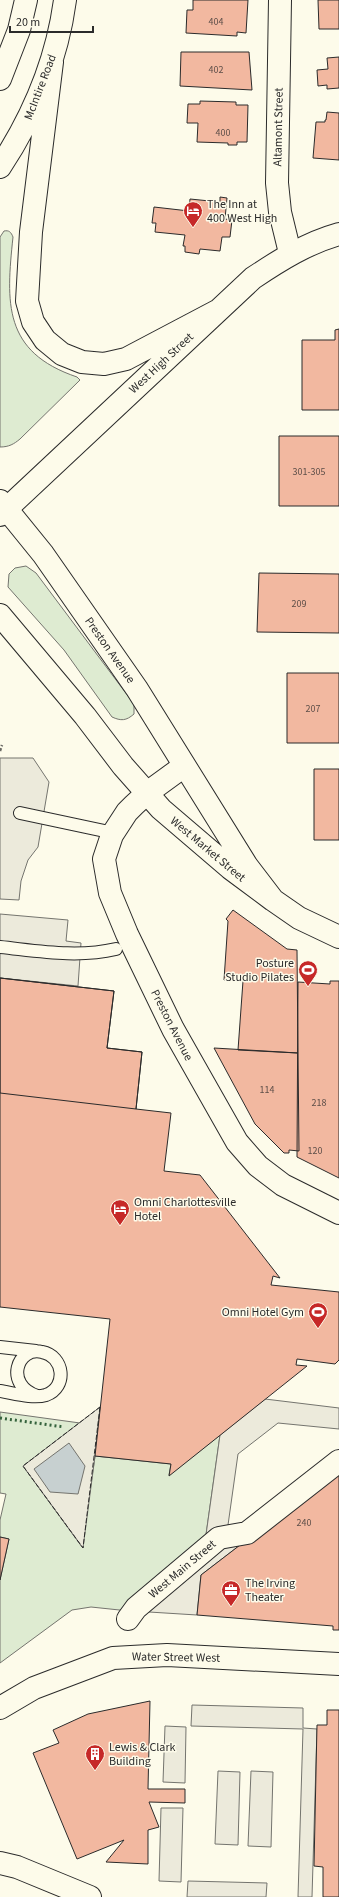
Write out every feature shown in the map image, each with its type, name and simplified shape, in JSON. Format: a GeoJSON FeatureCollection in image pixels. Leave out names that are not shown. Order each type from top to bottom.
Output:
{"type":"FeatureCollection","features":[{"type":"Feature","properties":{"kind":"main road"},"geometry":{"type":"LineString","coordinates":[[0,80],[19,30],[26,0]]}},
{"type":"Feature","properties":{"kind":"main road"},"geometry":{"type":"LineString","coordinates":[[48,0],[63,9]]}},
{"type":"Feature","properties":{"kind":"main road","name":"Altamont Street"},"geometry":{"type":"LineString","coordinates":[[280,0],[277,183],[280,212],[290,254]]}},
{"type":"Feature","properties":{"kind":"main road","name":"McIntire Road"},"geometry":{"type":"LineString","coordinates":[[0,167],[31,114],[52,62],[63,9]]}},
{"type":"Feature","properties":{"kind":"main road"},"geometry":{"type":"LineString","coordinates":[[52,62],[31,232],[27,301],[33,322],[45,340],[62,354],[82,362],[104,364],[126,359],[217,310]]}},
{"type":"Feature","properties":{"kind":"main road","name":"West High Street"},"geometry":{"type":"LineString","coordinates":[[2,508],[252,278],[290,254],[339,234]]}},
{"type":"Feature","properties":{"kind":"main road","name":"Preston Avenue"},"geometry":{"type":"LineString","coordinates":[[2,508],[43,554],[133,683],[184,766],[146,793],[127,812],[114,832],[104,859],[110,893],[127,934],[173,1029],[237,1142],[258,1166],[283,1185],[339,1213]]}},
{"type":"Feature","properties":{"kind":"main road"},"geometry":{"type":"LineString","coordinates":[[0,615],[85,716],[123,766],[146,793]]}},
{"type":"Feature","properties":{"kind":"main road","name":"West Market Street"},"geometry":{"type":"LineString","coordinates":[[184,766],[247,866],[273,900]]}},
{"type":"Feature","properties":{"kind":"main road","name":"West Market Street"},"geometry":{"type":"LineString","coordinates":[[146,793],[161,809],[230,868],[273,900],[299,918],[339,936]]}},
{"type":"Feature","properties":{"kind":"main road","name":"West Main Street"},"geometry":{"type":"LineString","coordinates":[[128,1619],[136,1608],[220,1538],[247,1533],[339,1461]]}},
{"type":"Feature","properties":{"kind":"main road","name":"Water Street West"},"geometry":{"type":"LineString","coordinates":[[0,1708],[34,1688],[113,1658],[138,1655],[166,1655],[339,1664]]}},
{"type":"Feature","properties":{"kind":"main road"},"geometry":{"type":"LineString","coordinates":[[0,1863],[17,1866],[90,1897]]}},
{"type":"Feature","properties":{"kind":"lane"},"geometry":{"type":"LineString","coordinates":[[20,814],[114,832]]}},
{"type":"Feature","properties":{"kind":"lane"},"geometry":{"type":"LineString","coordinates":[[0,947],[76,955],[98,953],[116,949]]}},
{"type":"Feature","properties":{"kind":"lane"},"geometry":{"type":"LineString","coordinates":[[0,1346],[41,1351],[49,1354],[56,1359],[60,1367],[61,1376],[59,1384],[46,1395],[37,1396],[0,1391]]}},
{"type":"Feature","properties":{"kind":"lane"},"geometry":{"type":"LineString","coordinates":[[37,1396],[28,1393],[22,1388],[17,1380],[17,1371],[19,1363],[25,1356],[32,1352],[41,1351]]}},
{"type":"Feature","properties":{"kind":"path"},"geometry":{"type":"LineString","coordinates":[[0,751],[2,745]]}},
{"type":"Feature","properties":{"kind":"green space"},"geometry":{"type":"Polygon","coordinates":[[[4,231],[10,232],[13,237],[10,283],[11,304],[15,322],[22,339],[35,354],[53,367],[77,377],[80,380],[20,439],[11,445],[0,447],[0,237],[4,231]]]}},
{"type":"Feature","properties":{"kind":"green space"},"geometry":{"type":"Polygon","coordinates":[[[26,566],[36,573],[134,704],[134,714],[123,720],[112,717],[64,650],[8,587],[9,574],[15,568],[26,566]]]}},
{"type":"Feature","properties":{"kind":"green space"},"geometry":{"type":"Polygon","coordinates":[[[0,1412],[80,1423],[23,1466],[82,1547],[95,1456],[171,1464],[169,1475],[220,1435],[204,1549],[129,1611],[91,1607],[72,1610],[0,1663],[0,1580],[9,1539],[0,1537],[0,1520],[6,1494],[0,1493],[0,1412]]]}},
{"type":"Feature","properties":{"kind":"shaded area"},"geometry":{"type":"Polygon","coordinates":[[[0,758],[33,758],[49,782],[38,847],[28,860],[21,881],[19,900],[0,899],[0,758]]]}},
{"type":"Feature","properties":{"kind":"shaded area"},"geometry":{"type":"Polygon","coordinates":[[[0,914],[68,920],[66,941],[81,943],[78,986],[0,978],[0,914]]]}},
{"type":"Feature","properties":{"kind":"shaded area"},"geometry":{"type":"Polygon","coordinates":[[[265,1399],[339,1408],[339,1429],[278,1423],[238,1454],[228,1525],[251,1525],[339,1469],[201,1575],[197,1615],[133,1611],[204,1549],[220,1435],[265,1399]]]}},
{"type":"Feature","properties":{"kind":"shaded area"},"geometry":{"type":"Polygon","coordinates":[[[100,1407],[95,1456],[83,1548],[23,1466],[100,1407]]]}},
{"type":"Feature","properties":{"kind":"shaded area"},"geometry":{"type":"Polygon","coordinates":[[[69,1443],[85,1466],[78,1494],[50,1492],[34,1469],[69,1443]]]}},
{"type":"Feature","properties":{"kind":"shaded area"},"geometry":{"type":"Polygon","coordinates":[[[192,1705],[303,1708],[303,1728],[317,1729],[312,1897],[298,1897],[303,1729],[191,1726],[192,1705]]]}},
{"type":"Feature","properties":{"kind":"shaded area"},"geometry":{"type":"Polygon","coordinates":[[[165,1726],[186,1727],[185,1783],[163,1782],[165,1726]]]}},
{"type":"Feature","properties":{"kind":"shaded area"},"geometry":{"type":"Polygon","coordinates":[[[218,1771],[240,1772],[238,1845],[215,1844],[218,1771]]]}},
{"type":"Feature","properties":{"kind":"shaded area"},"geometry":{"type":"Polygon","coordinates":[[[251,1771],[273,1772],[271,1847],[248,1846],[251,1771]]]}},
{"type":"Feature","properties":{"kind":"shaded area"},"geometry":{"type":"Polygon","coordinates":[[[161,1808],[183,1808],[181,1882],[159,1881],[161,1808]]]}},
{"type":"Feature","properties":{"kind":"shaded area"},"geometry":{"type":"Polygon","coordinates":[[[188,1881],[267,1883],[266,1897],[187,1897],[188,1881]]]}},
{"type":"Feature","properties":{"kind":"building"},"geometry":{"type":"Polygon","coordinates":[[[193,0],[248,0],[246,33],[237,32],[237,36],[186,33],[187,10],[193,10],[193,0]]]}},
{"type":"Feature","properties":{"kind":"building"},"geometry":{"type":"Polygon","coordinates":[[[318,0],[339,0],[339,29],[319,29],[318,0]]]}},
{"type":"Feature","properties":{"kind":"building"},"geometry":{"type":"Polygon","coordinates":[[[181,52],[249,52],[252,90],[180,86],[181,52]]]}},
{"type":"Feature","properties":{"kind":"building"},"geometry":{"type":"Polygon","coordinates":[[[339,57],[339,88],[327,89],[327,85],[318,86],[317,70],[328,69],[327,58],[339,57]]]}},
{"type":"Feature","properties":{"kind":"building"},"geometry":{"type":"Polygon","coordinates":[[[200,101],[236,102],[236,105],[248,105],[247,142],[237,142],[237,145],[228,145],[228,143],[197,142],[198,123],[187,123],[188,104],[200,104],[200,101]]]}},
{"type":"Feature","properties":{"kind":"building"},"geometry":{"type":"Polygon","coordinates":[[[327,112],[339,113],[339,160],[313,158],[316,122],[325,122],[327,112]]]}},
{"type":"Feature","properties":{"kind":"building","name":"The Inn at 400 West High"},"geometry":{"type":"Polygon","coordinates":[[[220,197],[227,198],[225,219],[232,220],[230,237],[222,237],[220,251],[200,249],[199,254],[185,252],[185,246],[183,246],[185,235],[155,232],[156,223],[152,223],[154,207],[189,211],[190,199],[220,202],[220,197]]]}},
{"type":"Feature","properties":{"kind":"building"},"geometry":{"type":"Polygon","coordinates":[[[339,329],[339,410],[302,410],[302,340],[335,340],[335,330],[339,329]]]}},
{"type":"Feature","properties":{"kind":"building"},"geometry":{"type":"Polygon","coordinates":[[[279,436],[339,436],[339,506],[279,506],[279,436]]]}},
{"type":"Feature","properties":{"kind":"building"},"geometry":{"type":"Polygon","coordinates":[[[259,573],[339,574],[339,633],[257,632],[259,573]]]}},
{"type":"Feature","properties":{"kind":"building"},"geometry":{"type":"Polygon","coordinates":[[[287,673],[339,673],[339,743],[287,743],[287,673]]]}},
{"type":"Feature","properties":{"kind":"building"},"geometry":{"type":"Polygon","coordinates":[[[314,769],[339,769],[339,840],[314,840],[314,769]]]}},
{"type":"Feature","properties":{"kind":"building"},"geometry":{"type":"Polygon","coordinates":[[[233,910],[287,949],[297,950],[298,1053],[238,1050],[243,981],[224,980],[228,921],[226,919],[233,910]]]}},
{"type":"Feature","properties":{"kind":"building"},"geometry":{"type":"Polygon","coordinates":[[[0,978],[114,991],[107,1048],[142,1052],[136,1109],[0,1093],[0,978]]]}},
{"type":"Feature","properties":{"kind":"building","name":"Omni Charlottesville Hotel"},"geometry":{"type":"Polygon","coordinates":[[[0,978],[114,991],[107,1048],[142,1052],[136,1109],[171,1113],[164,1171],[200,1175],[280,1278],[273,1276],[271,1285],[339,1292],[339,1360],[335,1364],[297,1359],[296,1365],[307,1366],[169,1476],[171,1464],[95,1456],[110,1319],[0,1307],[0,978]]]}},
{"type":"Feature","properties":{"kind":"building"},"geometry":{"type":"Polygon","coordinates":[[[330,981],[339,981],[339,1178],[297,1157],[298,982],[330,984],[330,981]]]}},
{"type":"Feature","properties":{"kind":"building"},"geometry":{"type":"Polygon","coordinates":[[[214,1048],[298,1053],[299,1151],[289,1150],[289,1153],[284,1153],[255,1124],[214,1048]]]}},
{"type":"Feature","properties":{"kind":"building"},"geometry":{"type":"Polygon","coordinates":[[[339,1469],[339,1630],[333,1630],[333,1626],[197,1615],[201,1575],[339,1469]]]}},
{"type":"Feature","properties":{"kind":"building"},"geometry":{"type":"Polygon","coordinates":[[[0,1537],[9,1539],[0,1580],[0,1537]]]}},
{"type":"Feature","properties":{"kind":"building","name":"Lewis & Clark Building"},"geometry":{"type":"Polygon","coordinates":[[[150,1701],[148,1789],[185,1789],[185,1803],[149,1802],[159,1827],[148,1830],[148,1864],[106,1862],[124,1840],[77,1859],[33,1753],[59,1743],[53,1730],[88,1714],[150,1701]]]}},
{"type":"Feature","properties":{"kind":"building"},"geometry":{"type":"Polygon","coordinates":[[[327,1710],[339,1710],[339,1897],[323,1897],[323,1867],[314,1866],[317,1725],[327,1725],[327,1710]]]}},
{"type":"Feature","properties":{"kind":"hedge"},"geometry":{"type":"LineString","coordinates":[[0,1418],[64,1427]]}},
{"type":"Feature","properties":{"kind":"fence"},"geometry":{"type":"LineString","coordinates":[[100,1407],[83,1548],[23,1466],[100,1407]]}},
{"type":"Feature","properties":{"kind":"place","name":"The Inn at 400 West High"},"geometry":{"type":"Point","coordinates":[193,228]}},
{"type":"Feature","properties":{"kind":"place","name":"Posture Studio Pilates"},"geometry":{"type":"Point","coordinates":[308,987]}},
{"type":"Feature","properties":{"kind":"place","name":"Omni Charlottesville Hotel"},"geometry":{"type":"Point","coordinates":[120,1226]}},
{"type":"Feature","properties":{"kind":"place","name":"Omni Hotel Gym"},"geometry":{"type":"Point","coordinates":[318,1329]}},
{"type":"Feature","properties":{"kind":"place","name":"The Irving Theater"},"geometry":{"type":"Point","coordinates":[231,1607]}},
{"type":"Feature","properties":{"kind":"place","name":"Lewis & Clark Building"},"geometry":{"type":"Point","coordinates":[95,1771]}}]}
